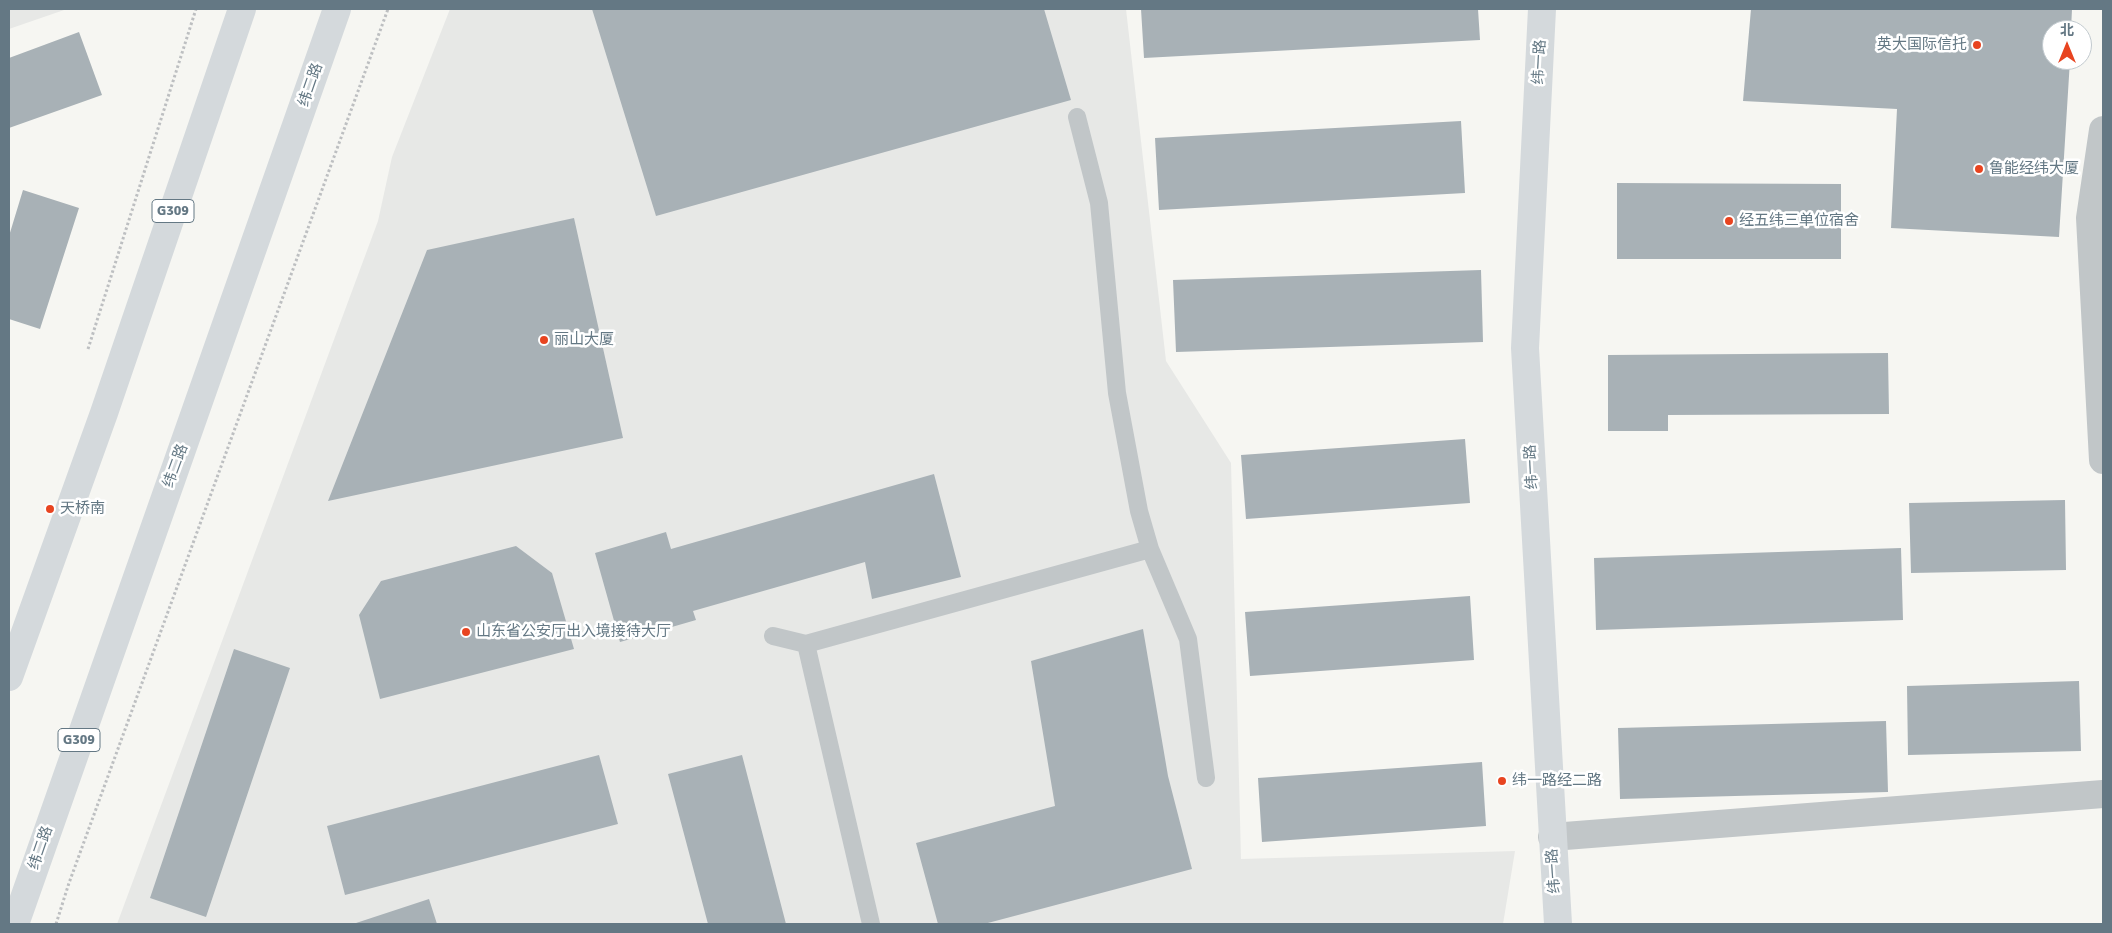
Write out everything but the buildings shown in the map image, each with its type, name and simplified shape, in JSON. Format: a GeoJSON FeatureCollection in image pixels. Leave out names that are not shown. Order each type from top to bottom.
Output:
{"type":"FeatureCollection","features":[{"type":"Feature","properties":{"kind":"main road","name":"G309"},"geometry":{"type":"LineString","coordinates":[[9,677],[104,413],[242,9]]}},
{"type":"Feature","properties":{"kind":"main road","name":"纬二路"},"geometry":{"type":"LineString","coordinates":[[15,924],[337,9]]}},
{"type":"Feature","properties":{"kind":"main road","name":"纬一路"},"geometry":{"type":"LineString","coordinates":[[1542,9],[1525,348],[1558,924]]}},
{"type":"Feature","properties":{"kind":"street"},"geometry":{"type":"LineString","coordinates":[[2103,130],[2097,218],[2103,460]]}},
{"type":"Feature","properties":{"kind":"street"},"geometry":{"type":"LineString","coordinates":[[1552,837],[2103,794]]}},
{"type":"Feature","properties":{"kind":"lane"},"geometry":{"type":"LineString","coordinates":[[1077,117],[1099,203],[1117,393],[1139,511],[1150,550],[1188,639],[1206,778]]}},
{"type":"Feature","properties":{"kind":"lane"},"geometry":{"type":"LineString","coordinates":[[773,636],[806,644],[1150,550]]}},
{"type":"Feature","properties":{"kind":"lane"},"geometry":{"type":"LineString","coordinates":[[806,644],[871,924]]}},
{"type":"Feature","properties":{"kind":"path"},"geometry":{"type":"LineString","coordinates":[[87,353],[196,9]]}},
{"type":"Feature","properties":{"kind":"path"},"geometry":{"type":"LineString","coordinates":[[56,924],[72,874],[388,9]]}},
{"type":"Feature","properties":{"kind":"shaded area"},"geometry":{"type":"Polygon","coordinates":[[[9,9],[67,9],[9,29],[9,9]]]}},
{"type":"Feature","properties":{"kind":"shaded area"},"geometry":{"type":"Polygon","coordinates":[[[450,9],[1126,9],[1166,361],[1231,463],[1241,859],[1515,851],[1503,924],[117,924],[378,221],[392,157],[450,9]]]}},
{"type":"Feature","properties":{"kind":"place","name":"英大国际信托"},"geometry":{"type":"Point","coordinates":[1977,45]}},
{"type":"Feature","properties":{"kind":"place","name":"鲁能经纬大厦"},"geometry":{"type":"Point","coordinates":[1979,169]}},
{"type":"Feature","properties":{"kind":"place","name":"经五纬三单位宿舍"},"geometry":{"type":"Point","coordinates":[1729,221]}},
{"type":"Feature","properties":{"kind":"place","name":"丽山大厦"},"geometry":{"type":"Point","coordinates":[544,340]}},
{"type":"Feature","properties":{"kind":"place","name":"天桥南"},"geometry":{"type":"Point","coordinates":[50,509]}},
{"type":"Feature","properties":{"kind":"place","name":"山东省公安厅出入境接待大厅"},"geometry":{"type":"Point","coordinates":[466,632]}},
{"type":"Feature","properties":{"kind":"place","name":"纬一路经二路"},"geometry":{"type":"Point","coordinates":[1502,781]}}]}
